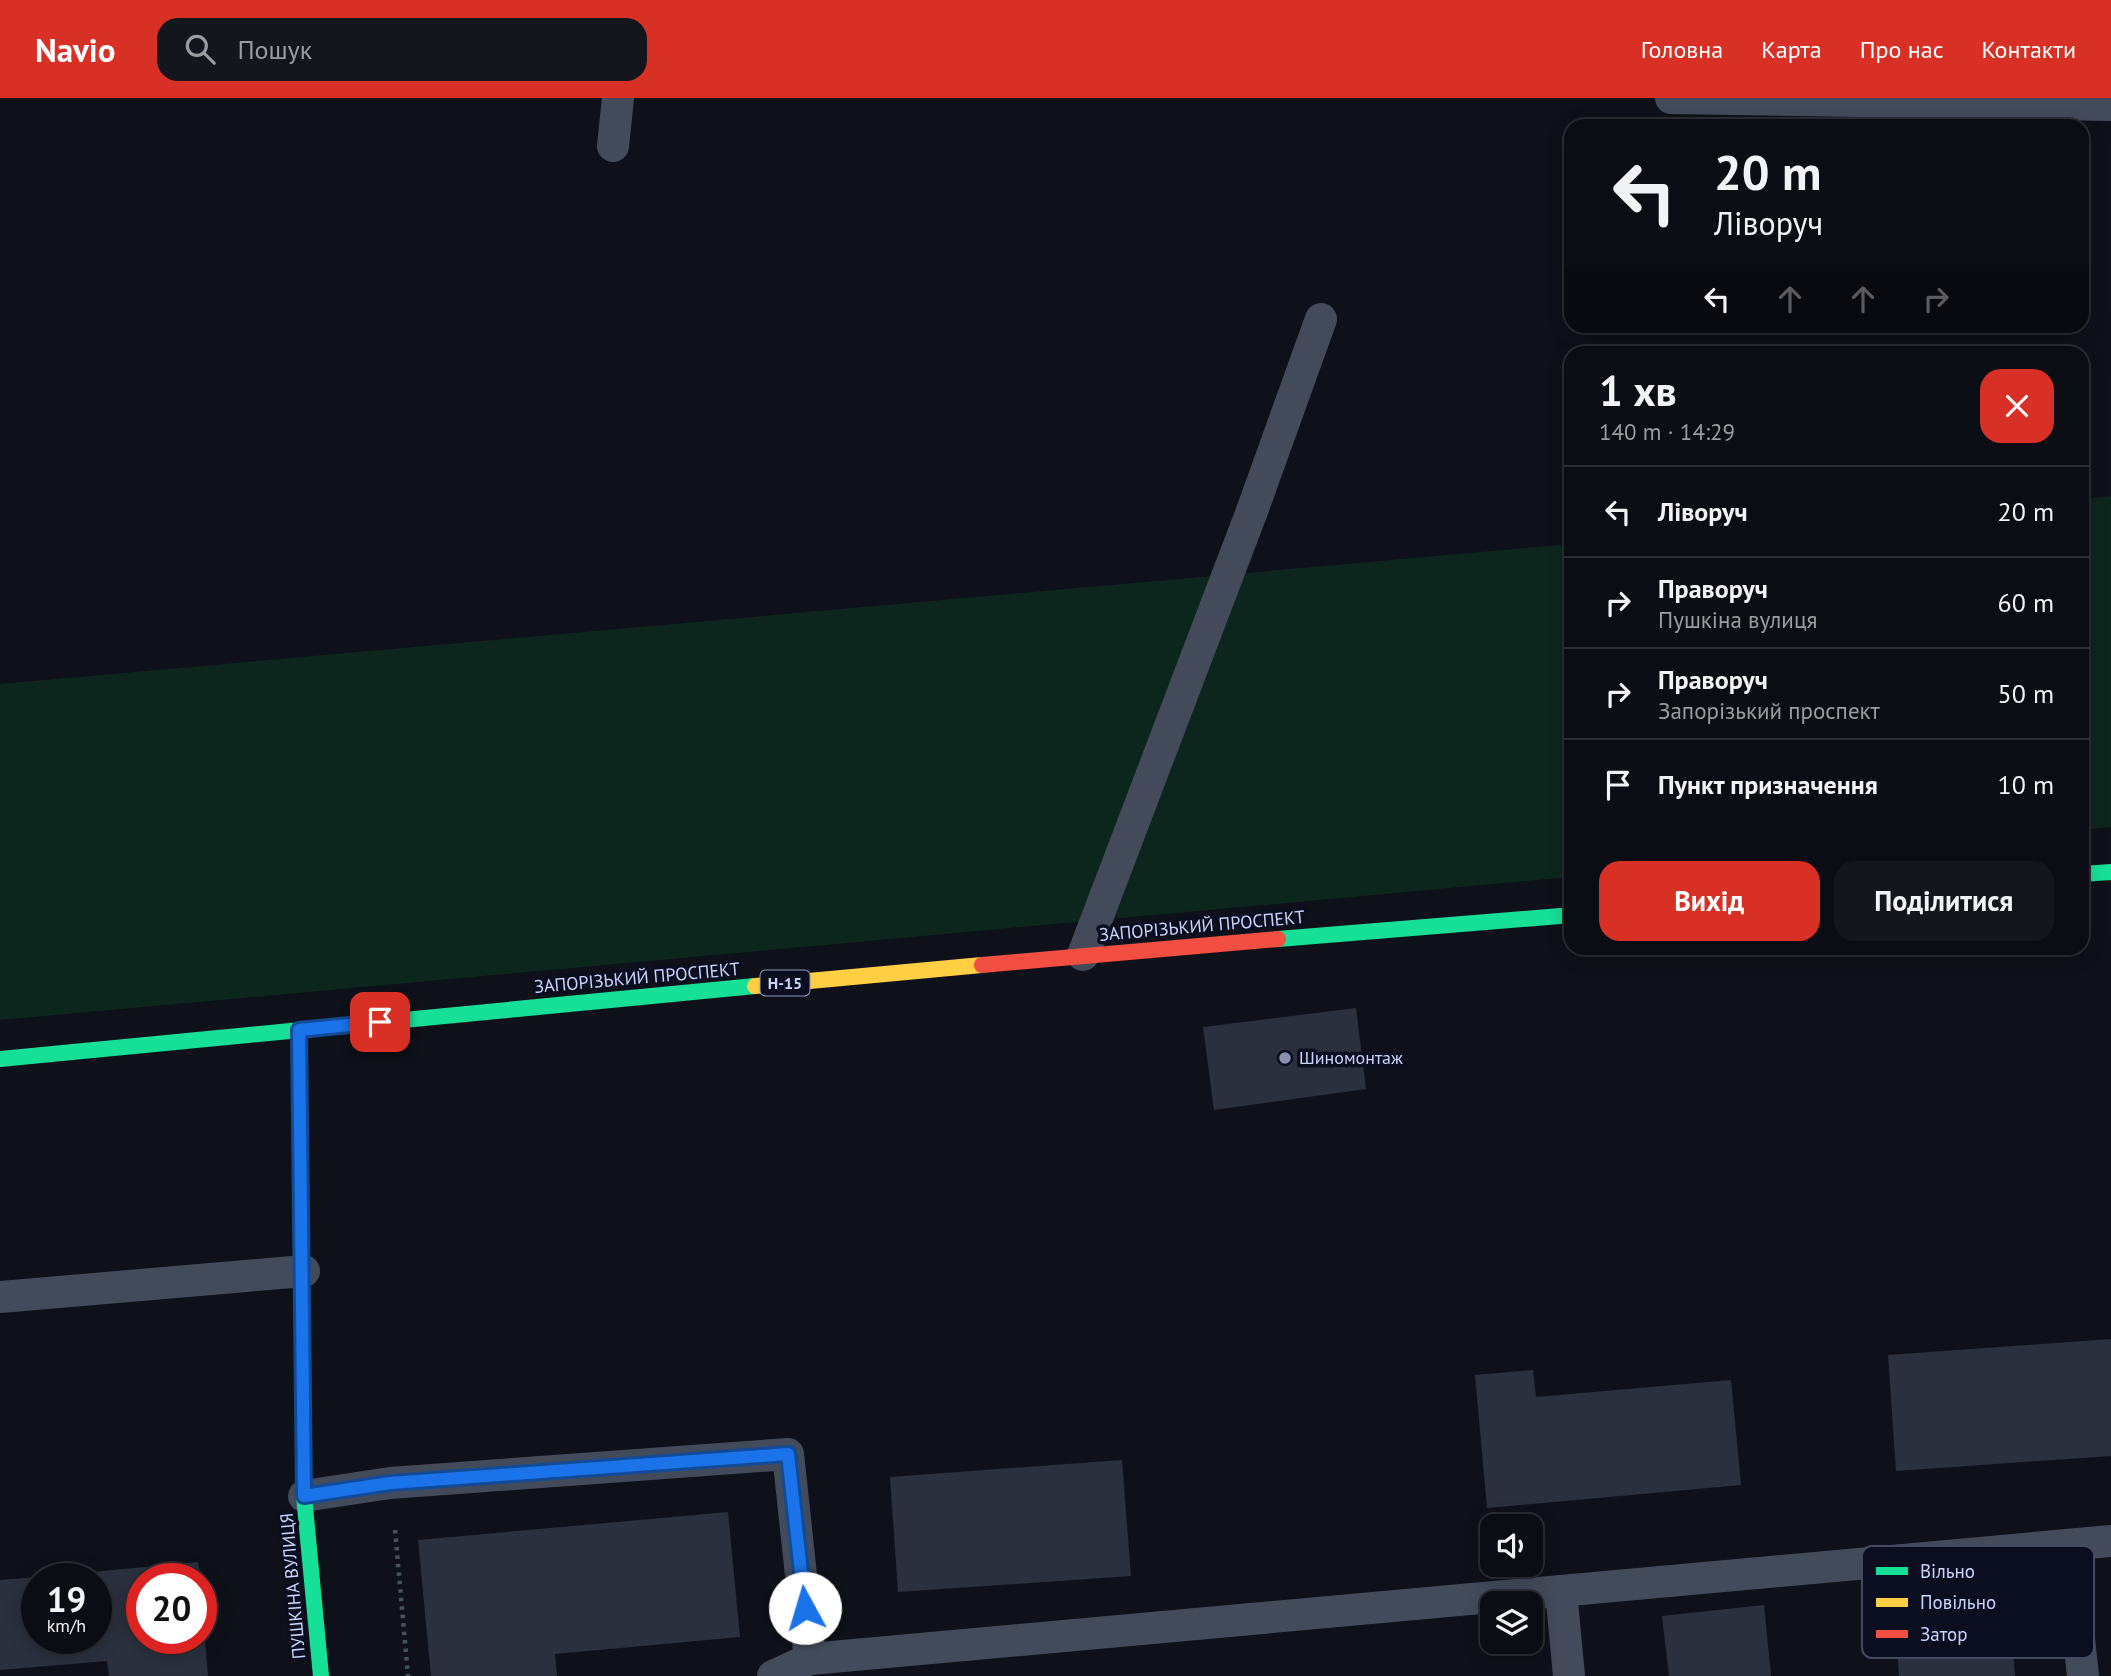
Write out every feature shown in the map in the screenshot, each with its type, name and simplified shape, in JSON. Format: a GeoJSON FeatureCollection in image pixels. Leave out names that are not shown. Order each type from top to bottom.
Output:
{"type":"FeatureCollection","features":[{"type":"Feature","properties":{"kind":"main road"},"geometry":{"type":"LineString","coordinates":[[2089,874],[2111,872]]}},
{"type":"Feature","properties":{"kind":"main road","name":"ЗАПОРІЗЬКИЙ ПРОСПЕКТ"},"geometry":{"type":"LineString","coordinates":[[0,1059],[1083,955],[1564,916]]}},
{"type":"Feature","properties":{"kind":"main road","name":"ПУШКІНА ВУЛИЦЯ"},"geometry":{"type":"LineString","coordinates":[[299,1030],[304,1271],[304,1496],[321,1676]]}},
{"type":"Feature","properties":{"kind":"lane"},"geometry":{"type":"LineString","coordinates":[[613,146],[618,98]]}},
{"type":"Feature","properties":{"kind":"lane"},"geometry":{"type":"LineString","coordinates":[[1671,98],[2111,105]]}},
{"type":"Feature","properties":{"kind":"lane"},"geometry":{"type":"LineString","coordinates":[[1083,955],[1252,511],[1321,319]]}},
{"type":"Feature","properties":{"kind":"lane"},"geometry":{"type":"LineString","coordinates":[[0,1297],[304,1271]]}},
{"type":"Feature","properties":{"kind":"lane"},"geometry":{"type":"LineString","coordinates":[[304,1496],[390,1483],[788,1454],[810,1659]]}},
{"type":"Feature","properties":{"kind":"lane"},"geometry":{"type":"LineString","coordinates":[[2058,1546],[2111,1541]]}},
{"type":"Feature","properties":{"kind":"lane"},"geometry":{"type":"LineString","coordinates":[[773,1676],[810,1659],[892,1664],[1561,1591],[1862,1564]]}},
{"type":"Feature","properties":{"kind":"lane"},"geometry":{"type":"LineString","coordinates":[[1561,1591],[1569,1676]]}},
{"type":"Feature","properties":{"kind":"lane"},"geometry":{"type":"LineString","coordinates":[[2081,1658],[2083,1676]]}},
{"type":"Feature","properties":{"kind":"path"},"geometry":{"type":"LineString","coordinates":[[390,1483],[408,1676]]}},
{"type":"Feature","properties":{"kind":"green space"},"geometry":{"type":"Polygon","coordinates":[[[2111,496],[2111,827],[2089,829],[2089,498],[2111,496]]]}},
{"type":"Feature","properties":{"kind":"green space"},"geometry":{"type":"Polygon","coordinates":[[[1564,545],[1564,878],[0,1020],[0,684],[1564,545]]]}},
{"type":"Feature","properties":{"kind":"building","name":"Шиномонтаж"},"geometry":{"type":"Polygon","coordinates":[[[1356,1008],[1366,1089],[1214,1110],[1203,1027],[1356,1008]]]}},
{"type":"Feature","properties":{"kind":"building"},"geometry":{"type":"Polygon","coordinates":[[[2111,1339],[2111,1456],[1896,1471],[1888,1355],[2111,1339]]]}},
{"type":"Feature","properties":{"kind":"building"},"geometry":{"type":"Polygon","coordinates":[[[1533,1370],[1536,1397],[1731,1380],[1741,1485],[1487,1508],[1475,1375],[1533,1370]]]}},
{"type":"Feature","properties":{"kind":"building"},"geometry":{"type":"Polygon","coordinates":[[[1122,1460],[1131,1576],[898,1592],[890,1477],[1122,1460]]]}},
{"type":"Feature","properties":{"kind":"building"},"geometry":{"type":"Polygon","coordinates":[[[728,1512],[740,1637],[555,1654],[557,1676],[431,1676],[418,1540],[728,1512]]]}},
{"type":"Feature","properties":{"kind":"building"},"geometry":{"type":"Polygon","coordinates":[[[126,1569],[126,1654],[206,1654],[208,1676],[109,1676],[107,1661],[0,1670],[0,1580],[21,1578],[21,1654],[112,1654],[112,1570],[126,1569]]]}},
{"type":"Feature","properties":{"kind":"building"},"geometry":{"type":"Polygon","coordinates":[[[1764,1605],[1771,1676],[1669,1676],[1662,1616],[1764,1605]]]}},
{"type":"Feature","properties":{"kind":"building"},"geometry":{"type":"Polygon","coordinates":[[[1898,1658],[2014,1658],[2015,1676],[1899,1676],[1898,1658]]]}},
{"type":"Feature","properties":{"kind":"traffic: fast"},"geometry":{"type":"LineString","coordinates":[[2089,874],[2111,872]]}},
{"type":"Feature","properties":{"kind":"traffic: fast"},"geometry":{"type":"LineString","coordinates":[[1278,939],[1564,916]]}},
{"type":"Feature","properties":{"kind":"traffic: fast"},"geometry":{"type":"LineString","coordinates":[[0,1059],[755,986]]}},
{"type":"Feature","properties":{"kind":"traffic: fast"},"geometry":{"type":"LineString","coordinates":[[299,1030],[304,1496],[321,1676]]}},
{"type":"Feature","properties":{"kind":"traffic: slow"},"geometry":{"type":"LineString","coordinates":[[755,986],[982,965]]}},
{"type":"Feature","properties":{"kind":"traffic: jam"},"geometry":{"type":"LineString","coordinates":[[982,965],[1278,939]]}},
{"type":"Feature","properties":{"kind":"place","name":"Шиномонтаж"},"geometry":{"type":"Point","coordinates":[1285,1058]}},
{"type":"Feature","properties":{"kind":"route"},"geometry":{"type":"LineString","coordinates":[[380,1022],[299,1030],[304,1271],[304,1496],[390,1483],[788,1454],[805,1608]]}}]}
